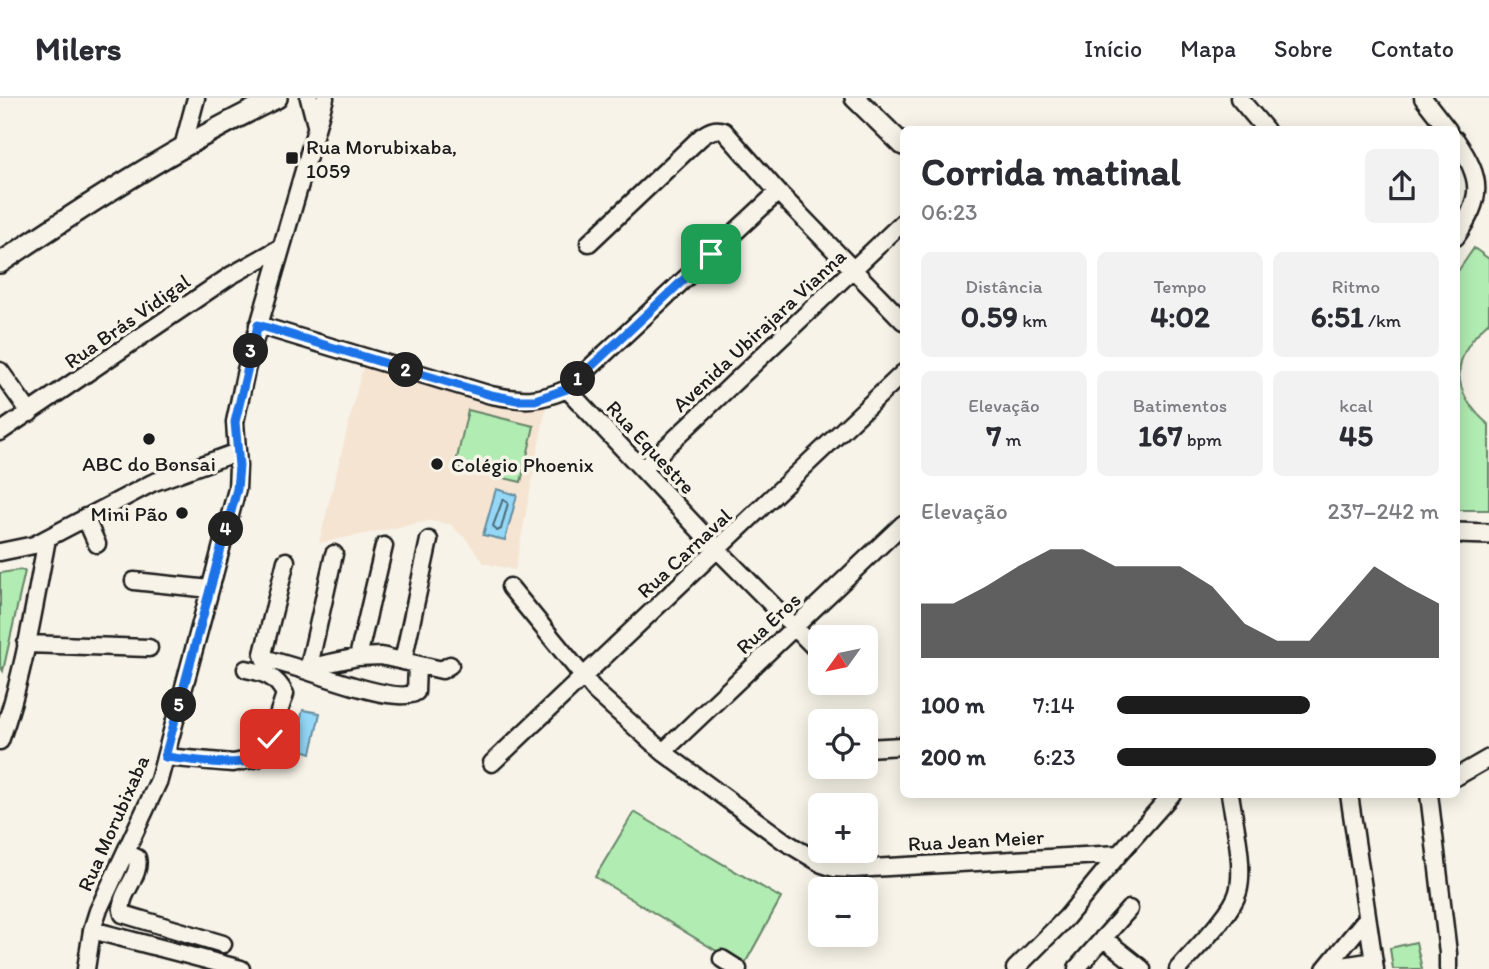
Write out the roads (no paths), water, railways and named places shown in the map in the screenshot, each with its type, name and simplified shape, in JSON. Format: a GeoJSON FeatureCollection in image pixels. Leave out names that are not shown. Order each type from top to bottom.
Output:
{"type":"FeatureCollection","features":[{"type":"Feature","properties":{"kind":"main road"},"geometry":{"type":"LineString","coordinates":[[0,263],[76,211],[203,134],[277,98]]}},
{"type":"Feature","properties":{"kind":"main road"},"geometry":{"type":"LineString","coordinates":[[855,98],[900,142]]}},
{"type":"Feature","properties":{"kind":"main road"},"geometry":{"type":"LineString","coordinates":[[1460,533],[1489,534]]}},
{"type":"Feature","properties":{"kind":"street"},"geometry":{"type":"LineString","coordinates":[[1239,98],[1263,126]]}},
{"type":"Feature","properties":{"kind":"street"},"geometry":{"type":"LineString","coordinates":[[1423,98],[1445,126]]}},
{"type":"Feature","properties":{"kind":"street","name":"Rua Morubixaba"},"geometry":{"type":"LineString","coordinates":[[86,969],[98,911],[155,790],[165,757],[237,489],[237,414],[258,325],[322,99]]}},
{"type":"Feature","properties":{"kind":"street"},"geometry":{"type":"LineString","coordinates":[[194,105],[195,124],[203,134]]}},
{"type":"Feature","properties":{"kind":"street"},"geometry":{"type":"LineString","coordinates":[[183,147],[194,105]]}},
{"type":"Feature","properties":{"kind":"street"},"geometry":{"type":"LineString","coordinates":[[589,243],[701,137],[713,130],[724,131],[778,192],[900,318]]}},
{"type":"Feature","properties":{"kind":"street"},"geometry":{"type":"LineString","coordinates":[[1460,146],[1474,169],[1476,185],[1475,202],[1460,231]]}},
{"type":"Feature","properties":{"kind":"street"},"geometry":{"type":"LineString","coordinates":[[258,325],[491,395],[535,400],[567,389],[778,192]]}},
{"type":"Feature","properties":{"kind":"street","name":"Avenida Ubirajara Vianna"},"geometry":{"type":"LineString","coordinates":[[643,469],[900,225]]}},
{"type":"Feature","properties":{"kind":"street","name":"Rua Brás Vidigal"},"geometry":{"type":"LineString","coordinates":[[0,432],[230,275],[280,248]]}},
{"type":"Feature","properties":{"kind":"street"},"geometry":{"type":"LineString","coordinates":[[0,371],[6,392],[30,412]]}},
{"type":"Feature","properties":{"kind":"street","name":"Rua Carnaval"},"geometry":{"type":"LineString","coordinates":[[492,763],[900,376]]}},
{"type":"Feature","properties":{"kind":"street","name":"Rua Equestre"},"geometry":{"type":"LineString","coordinates":[[567,389],[718,550],[808,640]]}},
{"type":"Feature","properties":{"kind":"street"},"geometry":{"type":"LineString","coordinates":[[0,552],[34,545],[152,482],[237,452]]}},
{"type":"Feature","properties":{"kind":"street"},"geometry":{"type":"LineString","coordinates":[[85,517],[97,544]]}},
{"type":"Feature","properties":{"kind":"street","name":"Rua Eros"},"geometry":{"type":"LineString","coordinates":[[663,752],[900,527]]}},
{"type":"Feature","properties":{"kind":"street"},"geometry":{"type":"LineString","coordinates":[[0,741],[9,716],[26,644],[47,539]]}},
{"type":"Feature","properties":{"kind":"street"},"geometry":{"type":"LineString","coordinates":[[286,561],[264,658],[305,667],[387,695],[406,697],[416,692],[410,663],[429,540]]}},
{"type":"Feature","properties":{"kind":"street"},"geometry":{"type":"LineString","coordinates":[[358,657],[384,546]]}},
{"type":"Feature","properties":{"kind":"street"},"geometry":{"type":"LineString","coordinates":[[305,667],[334,554]]}},
{"type":"Feature","properties":{"kind":"street"},"geometry":{"type":"LineString","coordinates":[[134,581],[210,589]]}},
{"type":"Feature","properties":{"kind":"street","name":"Rua Jean Meier"},"geometry":{"type":"LineString","coordinates":[[510,587],[583,677],[617,713],[663,752],[784,841],[822,864],[853,869],[1119,854]]}},
{"type":"Feature","properties":{"kind":"street"},"geometry":{"type":"LineString","coordinates":[[26,644],[149,648]]}},
{"type":"Feature","properties":{"kind":"street"},"geometry":{"type":"LineString","coordinates":[[305,667],[358,657],[381,656],[442,670],[450,665]]}},
{"type":"Feature","properties":{"kind":"street"},"geometry":{"type":"LineString","coordinates":[[165,757],[233,762],[258,758],[270,739],[285,694],[279,682],[269,675],[246,669]]}},
{"type":"Feature","properties":{"kind":"street"},"geometry":{"type":"LineString","coordinates":[[0,702],[9,716]]}},
{"type":"Feature","properties":{"kind":"street"},"geometry":{"type":"LineString","coordinates":[[878,747],[900,746]]}},
{"type":"Feature","properties":{"kind":"street"},"geometry":{"type":"LineString","coordinates":[[1460,775],[1489,758]]}},
{"type":"Feature","properties":{"kind":"street"},"geometry":{"type":"LineString","coordinates":[[1015,969],[1066,918],[1168,798]]}},
{"type":"Feature","properties":{"kind":"street"},"geometry":{"type":"LineString","coordinates":[[1178,969],[1228,911],[1238,892],[1239,868],[1230,798]]}},
{"type":"Feature","properties":{"kind":"street"},"geometry":{"type":"LineString","coordinates":[[1338,969],[1342,966],[1374,965],[1350,798]]}},
{"type":"Feature","properties":{"kind":"street"},"geometry":{"type":"LineString","coordinates":[[1429,798],[1448,969]]}},
{"type":"Feature","properties":{"kind":"street"},"geometry":{"type":"LineString","coordinates":[[125,853],[137,858],[138,865],[122,903],[123,914],[223,944]]}},
{"type":"Feature","properties":{"kind":"street"},"geometry":{"type":"LineString","coordinates":[[1077,968],[1129,909]]}},
{"type":"Feature","properties":{"kind":"street"},"geometry":{"type":"LineString","coordinates":[[1325,969],[1366,919]]}},
{"type":"Feature","properties":{"kind":"street"},"geometry":{"type":"LineString","coordinates":[[92,930],[216,965],[241,969]]}},
{"type":"Feature","properties":{"kind":"street"},"geometry":{"type":"LineString","coordinates":[[1103,938],[1142,969]]}},
{"type":"Feature","properties":{"kind":"street"},"geometry":{"type":"LineString","coordinates":[[722,959],[738,969]]}},
{"type":"Feature","properties":{"kind":"water"},"geometry":{"type":"Polygon","coordinates":[[[496,489],[517,495],[505,540],[483,535],[496,489]]]}},
{"type":"Feature","properties":{"kind":"water"},"geometry":{"type":"Polygon","coordinates":[[[303,710],[320,713],[311,753],[293,747],[303,710]]]}},
{"type":"Feature","properties":{"kind":"place","name":"Rua Morubixaba, 1059"},"geometry":{"type":"Point","coordinates":[292,158]}},
{"type":"Feature","properties":{"kind":"place","name":"ABC do Bonsai"},"geometry":{"type":"Point","coordinates":[149,439]}},
{"type":"Feature","properties":{"kind":"place","name":"Colégio Phoenix"},"geometry":{"type":"Point","coordinates":[437,464]}},
{"type":"Feature","properties":{"kind":"place","name":"Mini Pão"},"geometry":{"type":"Point","coordinates":[182,513]}}]}
